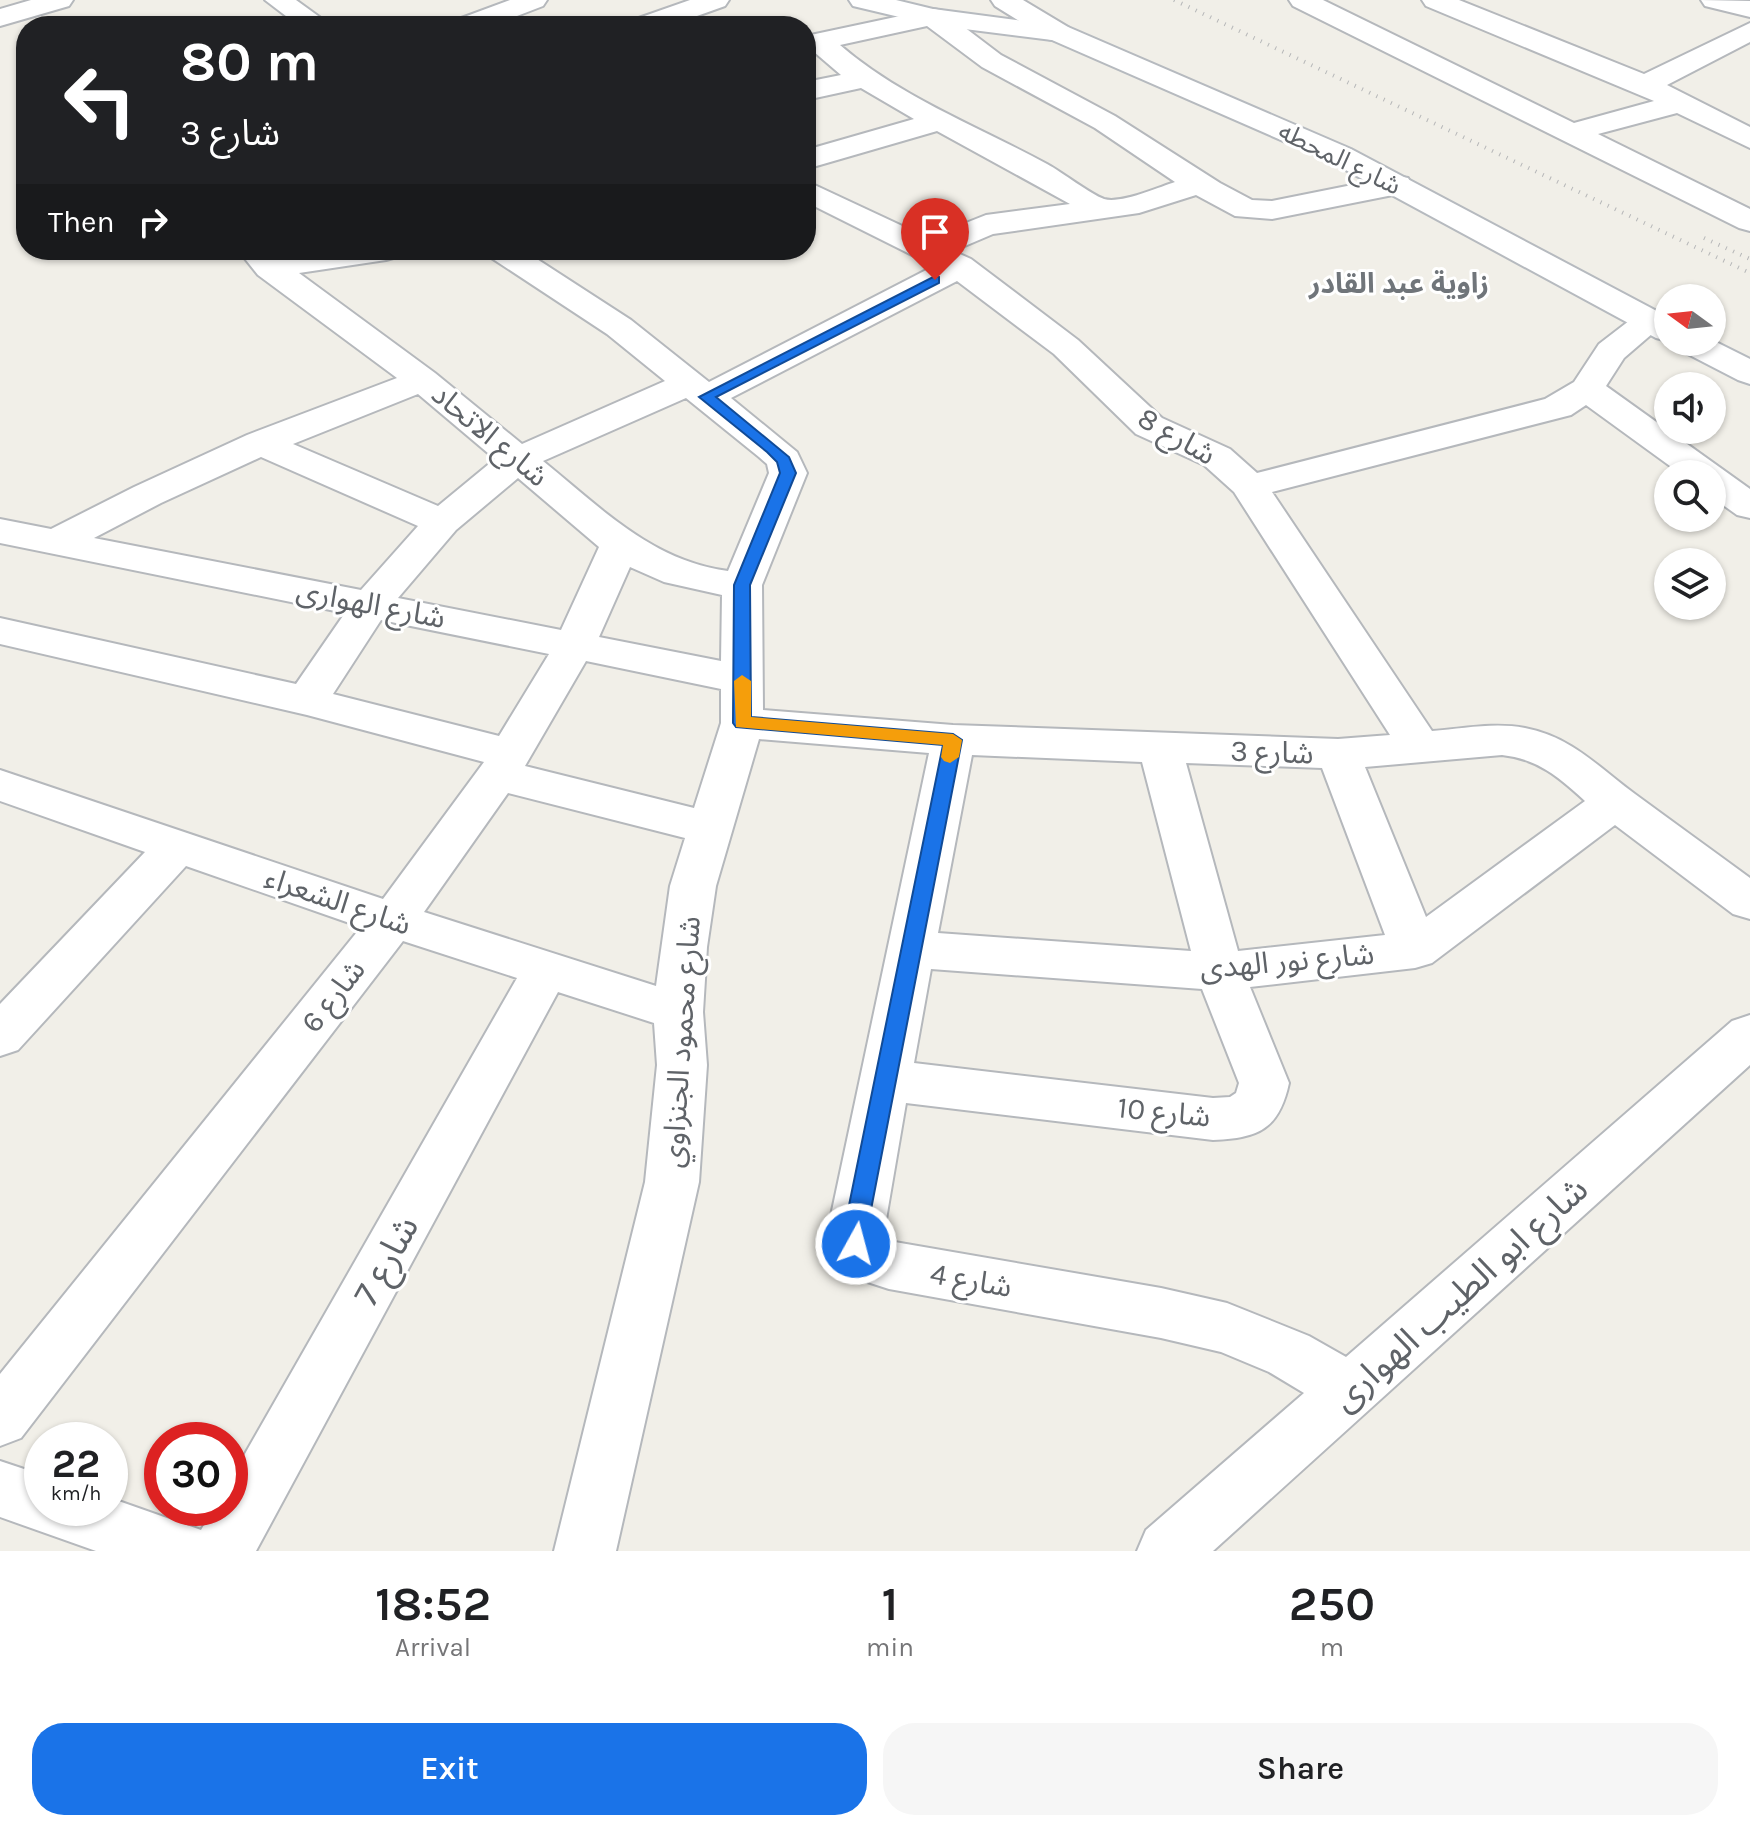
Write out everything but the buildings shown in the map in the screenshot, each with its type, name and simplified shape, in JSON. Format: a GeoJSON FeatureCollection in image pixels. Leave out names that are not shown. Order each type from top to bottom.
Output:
{"type":"FeatureCollection","features":[{"type":"Feature","properties":{"kind":"street"},"geometry":{"type":"LineString","coordinates":[[0,18],[60,0]]}},
{"type":"Feature","properties":{"kind":"street"},"geometry":{"type":"LineString","coordinates":[[285,5],[320,0]]}},
{"type":"Feature","properties":{"kind":"street"},"geometry":{"type":"LineString","coordinates":[[492,16],[534,0]]}},
{"type":"Feature","properties":{"kind":"street"},"geometry":{"type":"LineString","coordinates":[[671,16],[716,0]]}},
{"type":"Feature","properties":{"kind":"street"},"geometry":{"type":"LineString","coordinates":[[862,0],[933,17],[1058,33]]}},
{"type":"Feature","properties":{"kind":"street","name":"شارع المحطه"},"geometry":{"type":"LineString","coordinates":[[1004,0],[1058,33],[1282,128],[1397,185],[1654,323]]}},
{"type":"Feature","properties":{"kind":"street"},"geometry":{"type":"LineString","coordinates":[[1302,0],[1750,221]]}},
{"type":"Feature","properties":{"kind":"street"},"geometry":{"type":"LineString","coordinates":[[1435,0],[1645,85],[1750,139]]}},
{"type":"Feature","properties":{"kind":"street"},"geometry":{"type":"LineString","coordinates":[[1714,0],[1750,9]]}},
{"type":"Feature","properties":{"kind":"street"},"geometry":{"type":"LineString","coordinates":[[285,5],[302,16]]}},
{"type":"Feature","properties":{"kind":"street"},"geometry":{"type":"LineString","coordinates":[[816,42],[933,17]]}},
{"type":"Feature","properties":{"kind":"street"},"geometry":{"type":"LineString","coordinates":[[933,17],[946,31],[970,47],[1107,123],[1236,205],[1259,211],[1397,185]]}},
{"type":"Feature","properties":{"kind":"street"},"geometry":{"type":"LineString","coordinates":[[1645,85],[1750,31]]}},
{"type":"Feature","properties":{"kind":"street"},"geometry":{"type":"LineString","coordinates":[[816,46],[864,79],[1058,181],[1099,209]]}},
{"type":"Feature","properties":{"kind":"street"},"geometry":{"type":"LineString","coordinates":[[816,89],[864,79]]}},
{"type":"Feature","properties":{"kind":"street"},"geometry":{"type":"LineString","coordinates":[[1573,132],[1679,103]]}},
{"type":"Feature","properties":{"kind":"street"},"geometry":{"type":"LineString","coordinates":[[816,157],[939,121]]}},
{"type":"Feature","properties":{"kind":"street"},"geometry":{"type":"LineString","coordinates":[[307,701],[371,604],[442,522],[518,459],[697,390],[899,300],[943,258],[986,225],[1158,200],[1202,183]]}},
{"type":"Feature","properties":{"kind":"street","name":"شارع 8"},"geometry":{"type":"LineString","coordinates":[[816,195],[943,258],[1066,347],[1149,426],[1217,457],[1235,470],[1249,486],[1421,748]]}},
{"type":"Feature","properties":{"kind":"street","name":"شارع الاتحاد"},"geometry":{"type":"LineString","coordinates":[[263,260],[423,380],[620,544],[652,565],[694,579],[742,585]]}},
{"type":"Feature","properties":{"kind":"street","name":"شارع محمود الجنزاوي"},"geometry":{"type":"LineString","coordinates":[[516,260],[619,327],[772,449],[784,460],[788,473],[742,585],[742,701],[693,886],[683,947],[678,1012],[682,1065],[672,1182],[585,1551]]}},
{"type":"Feature","properties":{"kind":"street"},"geometry":{"type":"LineString","coordinates":[[1249,486],[1542,413],[1587,389],[1611,351],[1654,329]]}},
{"type":"Feature","properties":{"kind":"street"},"geometry":{"type":"LineString","coordinates":[[1717,356],[1750,373]]}},
{"type":"Feature","properties":{"kind":"street"},"geometry":{"type":"LineString","coordinates":[[59,541],[124,504],[260,443],[423,380]]}},
{"type":"Feature","properties":{"kind":"street"},"geometry":{"type":"LineString","coordinates":[[1587,389],[1686,460]]}},
{"type":"Feature","properties":{"kind":"street"},"geometry":{"type":"LineString","coordinates":[[260,443],[442,522]]}},
{"type":"Feature","properties":{"kind":"street"},"geometry":{"type":"LineString","coordinates":[[1726,489],[1750,507]]}},
{"type":"Feature","properties":{"kind":"street","name":"شارع الهوارى"},"geometry":{"type":"LineString","coordinates":[[0,531],[575,645],[742,701]]}},
{"type":"Feature","properties":{"kind":"street","name":"شارع 6"},"geometry":{"type":"LineString","coordinates":[[0,1419],[393,920],[504,764],[575,645],[620,544]]}},
{"type":"Feature","properties":{"kind":"street"},"geometry":{"type":"LineString","coordinates":[[0,631],[307,701],[710,828]]}},
{"type":"Feature","properties":{"kind":"street","name":"شارع 3"},"geometry":{"type":"LineString","coordinates":[[742,701],[953,740],[1338,754],[1502,740],[1526,743],[1550,751],[1570,763],[1615,802],[1750,902]]}},
{"type":"Feature","properties":{"kind":"street","name":"شارع 4"},"geometry":{"type":"LineString","coordinates":[[953,740],[856,1225],[856,1244],[868,1259],[889,1265],[1161,1313],[1227,1328],[1289,1354],[1350,1390]]}},
{"type":"Feature","properties":{"kind":"street","name":"شارع 10"},"geometry":{"type":"LineString","coordinates":[[885,1080],[1213,1119],[1240,1118],[1259,1104],[1264,1083],[1220,972],[1160,748]]}},
{"type":"Feature","properties":{"kind":"street"},"geometry":{"type":"LineString","coordinates":[[1338,754],[1415,950]]}},
{"type":"Feature","properties":{"kind":"street","name":"شارع الشعراء"},"geometry":{"type":"LineString","coordinates":[[0,785],[393,920],[678,1012]]}},
{"type":"Feature","properties":{"kind":"street","name":"شارع نور الهدى"},"geometry":{"type":"LineString","coordinates":[[911,949],[1220,972],[1415,950],[1615,802]]}},
{"type":"Feature","properties":{"kind":"street"},"geometry":{"type":"LineString","coordinates":[[0,1036],[178,846]]}},
{"type":"Feature","properties":{"kind":"street","name":"شارع 7"},"geometry":{"type":"LineString","coordinates":[[223,1551],[546,970]]}},
{"type":"Feature","properties":{"kind":"street","name":"شارع ابو الطيب الهوارى"},"geometry":{"type":"LineString","coordinates":[[1168,1551],[1750,1035]]}},
{"type":"Feature","properties":{"kind":"street"},"geometry":{"type":"LineString","coordinates":[[0,1489],[24,1498]]}},
{"type":"Feature","properties":{"kind":"street"},"geometry":{"type":"LineString","coordinates":[[107,1526],[180,1551]]}},
{"type":"Feature","properties":{"kind":"railway"},"geometry":{"type":"LineString","coordinates":[[1174,0],[1750,273]]}},
{"type":"Feature","properties":{"kind":"railway"},"geometry":{"type":"LineString","coordinates":[[1704,238],[1750,259]]}},
{"type":"Feature","properties":{"kind":"slow traffic"},"geometry":{"type":"LineString","coordinates":[[742,681],[742,723],[953,740],[950,757]]}},
{"type":"Feature","properties":{"kind":"district","name":"زاوية عبد القادر"},"geometry":{"type":"Point","coordinates":[1399,283]}},
{"type":"Feature","properties":{"kind":"route"},"geometry":{"type":"LineString","coordinates":[[856,1244],[856,1225],[953,740],[742,723],[742,585],[788,473],[784,460],[706,397],[935,280]]}}]}
